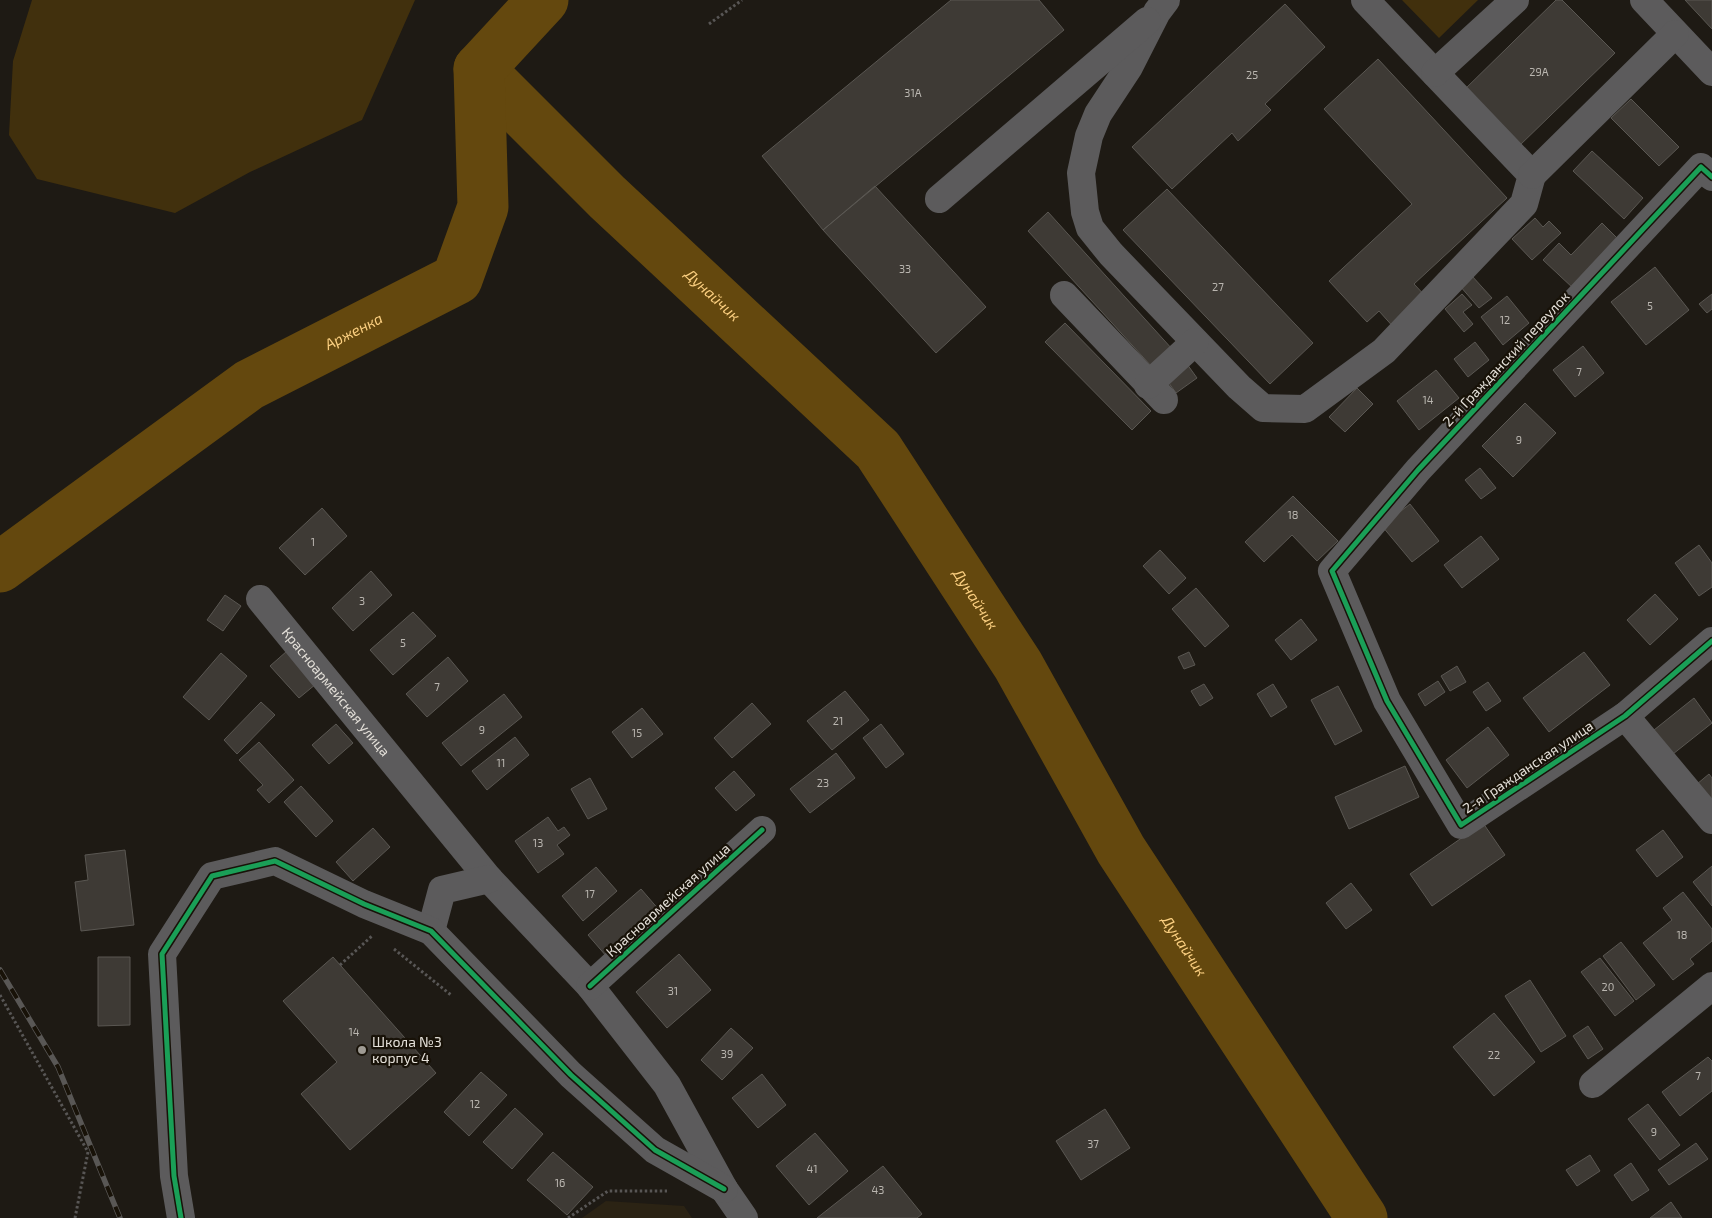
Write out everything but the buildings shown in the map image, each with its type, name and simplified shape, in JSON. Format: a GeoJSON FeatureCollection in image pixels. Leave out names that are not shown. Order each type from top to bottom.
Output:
{"type":"FeatureCollection","features":[{"type":"Feature","properties":{"kind":"street"},"geometry":{"type":"LineString","coordinates":[[1365,0],[1532,175]]}},
{"type":"Feature","properties":{"kind":"street"},"geometry":{"type":"LineString","coordinates":[[1435,73],[1514,0]]}},
{"type":"Feature","properties":{"kind":"street"},"geometry":{"type":"LineString","coordinates":[[1644,0],[1712,72]]}},
{"type":"Feature","properties":{"kind":"street"},"geometry":{"type":"LineString","coordinates":[[1162,6],[1128,67],[1098,114],[1089,136],[1081,173],[1085,212],[1090,228],[1111,254],[1239,387],[1263,408],[1305,409],[1384,350],[1524,204],[1532,175],[1676,34]]}},
{"type":"Feature","properties":{"kind":"street"},"geometry":{"type":"LineString","coordinates":[[939,199],[1162,6]]}},
{"type":"Feature","properties":{"kind":"street","name":"2-й Гражданский переулок"},"geometry":{"type":"LineString","coordinates":[[1332,571],[1418,470],[1707,172]]}},
{"type":"Feature","properties":{"kind":"street"},"geometry":{"type":"LineString","coordinates":[[1064,295],[1156,393],[1195,342]]}},
{"type":"Feature","properties":{"kind":"street","name":"2-я Гражданская улица"},"geometry":{"type":"LineString","coordinates":[[1332,571],[1387,701],[1461,825],[1625,716],[1712,641]]}},
{"type":"Feature","properties":{"kind":"street","name":"Красноармейская улица"},"geometry":{"type":"LineString","coordinates":[[260,599],[489,879],[590,986],[667,1085],[724,1188],[744,1218]]}},
{"type":"Feature","properties":{"kind":"street"},"geometry":{"type":"LineString","coordinates":[[1625,716],[1712,820]]}},
{"type":"Feature","properties":{"kind":"street","name":"Красноармейская улица"},"geometry":{"type":"LineString","coordinates":[[590,986],[762,830]]}},
{"type":"Feature","properties":{"kind":"street"},"geometry":{"type":"LineString","coordinates":[[181,1218],[174,1176],[162,954],[212,876],[275,862],[364,904],[431,931],[571,1075],[648,1144],[655,1150],[724,1188]]}},
{"type":"Feature","properties":{"kind":"street"},"geometry":{"type":"LineString","coordinates":[[431,931],[442,890],[489,879]]}},
{"type":"Feature","properties":{"kind":"street"},"geometry":{"type":"LineString","coordinates":[[1593,1084],[1712,986]]}},
{"type":"Feature","properties":{"kind":"path"},"geometry":{"type":"LineString","coordinates":[[709,24],[742,0]]}},
{"type":"Feature","properties":{"kind":"path"},"geometry":{"type":"LineString","coordinates":[[0,995],[88,1152],[75,1218]]}},
{"type":"Feature","properties":{"kind":"path"},"geometry":{"type":"LineString","coordinates":[[568,1218],[608,1190],[672,1190]]}},
{"type":"Feature","properties":{"kind":"shaded area"},"geometry":{"type":"Polygon","coordinates":[[[32,0],[415,0],[362,120],[250,172],[175,213],[37,179],[9,135],[13,61],[32,0]]]}},
{"type":"Feature","properties":{"kind":"shaded area"},"geometry":{"type":"Polygon","coordinates":[[[1402,0],[1478,0],[1439,38],[1402,0]]]}},
{"type":"Feature","properties":{"kind":"shaded area"},"geometry":{"type":"Polygon","coordinates":[[[606,1201],[684,1206],[692,1218],[582,1218],[606,1201]]]}},
{"type":"Feature","properties":{"kind":"waterway","name":"Арженка"},"geometry":{"type":"LineString","coordinates":[[0,567],[249,385],[457,279],[483,207],[479,69],[543,0]]}},
{"type":"Feature","properties":{"kind":"waterway","name":"Дунайчик"},"geometry":{"type":"LineString","coordinates":[[479,69],[607,197],[878,450],[1018,665],[1121,850],[1362,1218]]}},
{"type":"Feature","properties":{"kind":"railway"},"geometry":{"type":"LineString","coordinates":[[0,970],[58,1067],[120,1218]]}},
{"type":"Feature","properties":{"kind":"cycle path"},"geometry":{"type":"LineString","coordinates":[[1712,177],[1701,167],[1418,470],[1332,571],[1387,701],[1461,825],[1625,716],[1712,641]]}},
{"type":"Feature","properties":{"kind":"cycle path"},"geometry":{"type":"LineString","coordinates":[[590,986],[762,830]]}},
{"type":"Feature","properties":{"kind":"cycle path"},"geometry":{"type":"LineString","coordinates":[[181,1218],[174,1176],[162,954],[212,876],[275,861],[364,904],[431,931],[571,1075],[655,1150],[724,1189]]}},
{"type":"Feature","properties":{"kind":"place","name":"Школа №3 корпус 4"},"geometry":{"type":"Point","coordinates":[362,1050]}}]}
